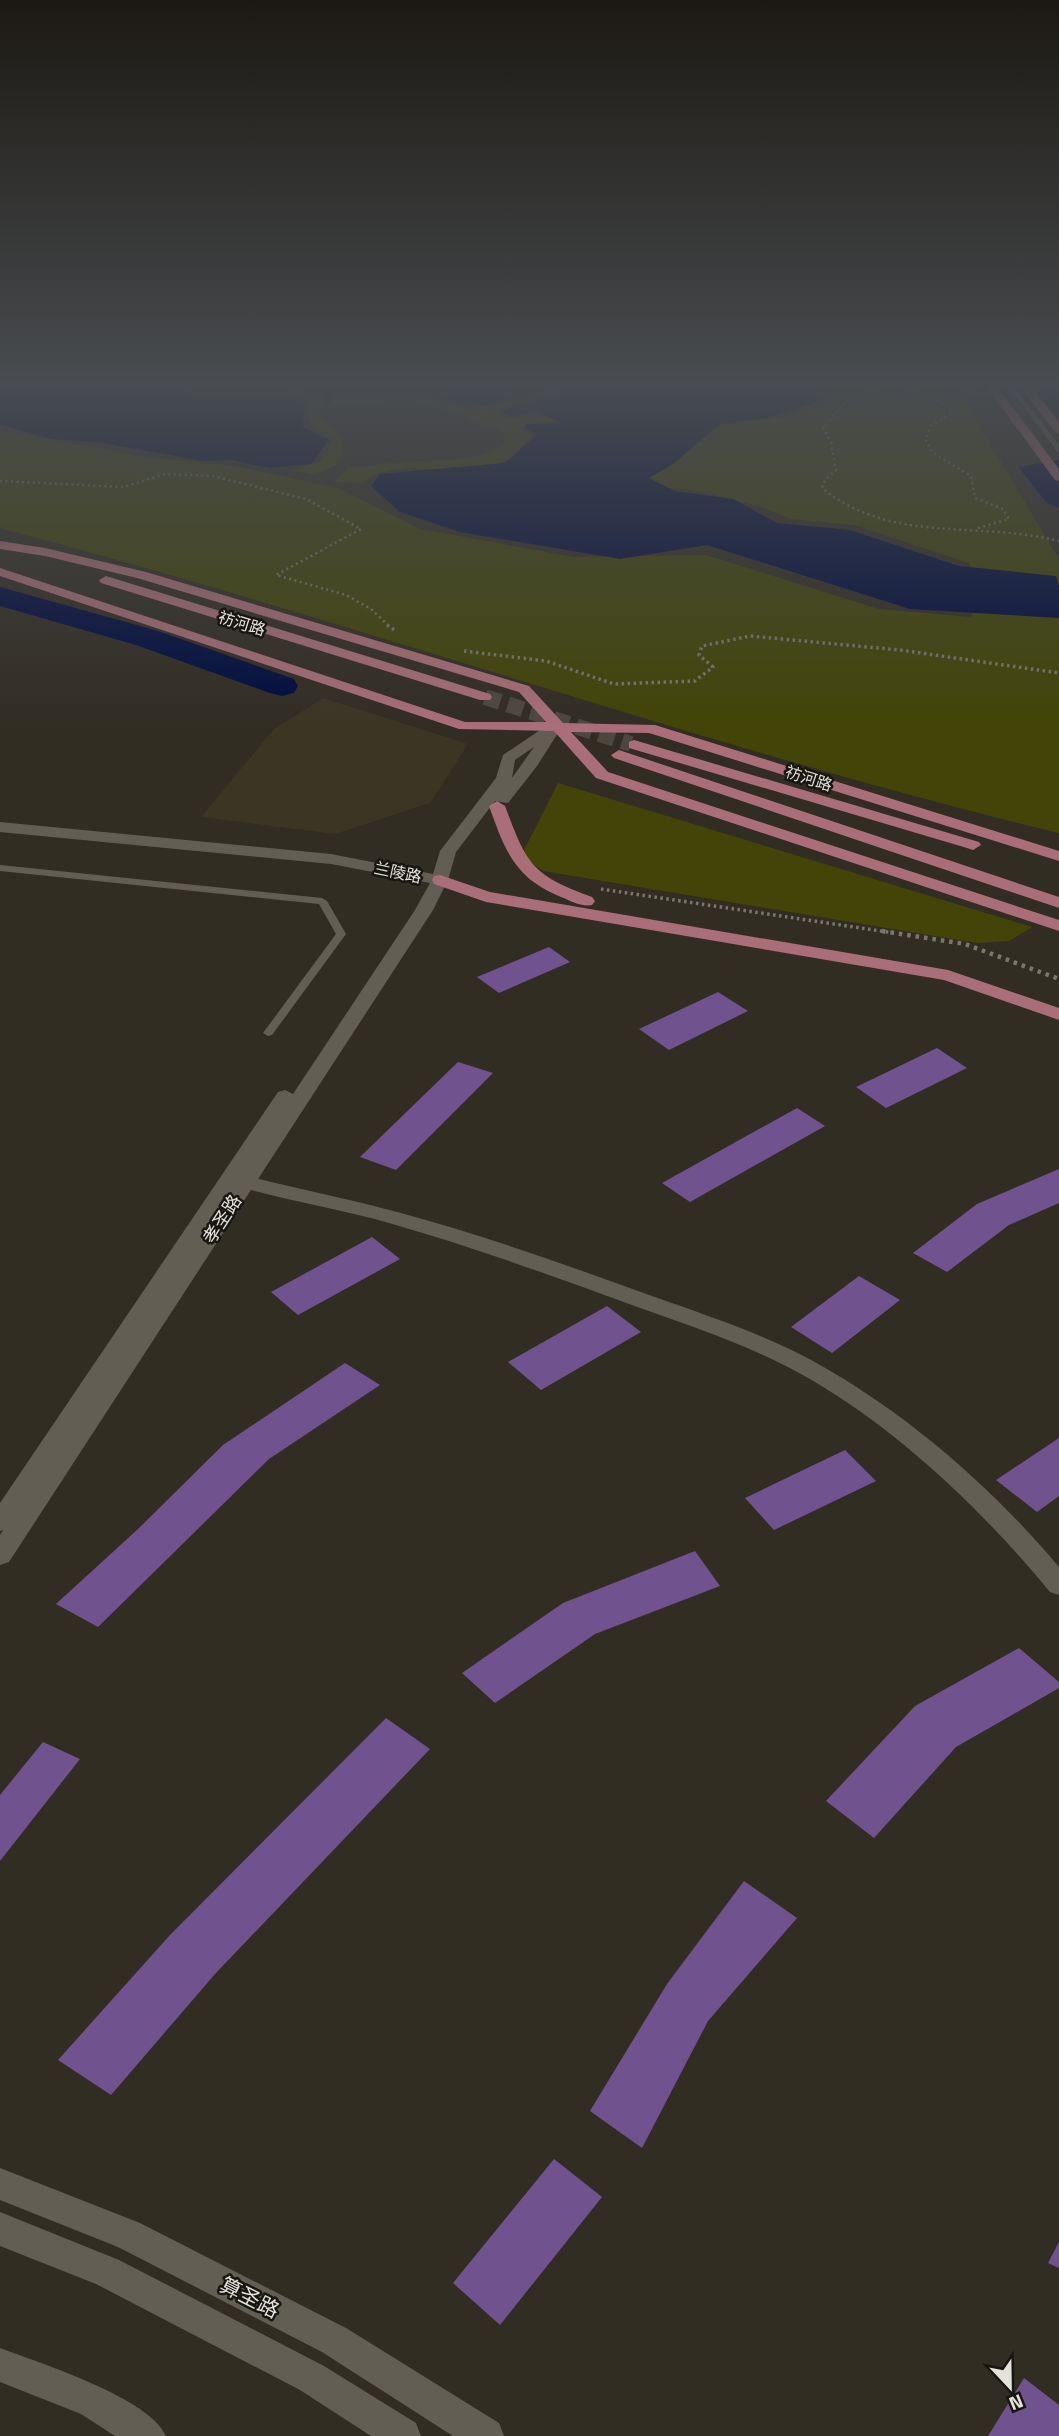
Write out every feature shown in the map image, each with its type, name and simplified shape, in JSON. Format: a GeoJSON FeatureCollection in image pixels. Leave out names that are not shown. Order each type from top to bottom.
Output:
{"type":"FeatureCollection","features":[{"type":"Feature","properties":{"kind":"main road","name":"祊河路"},"geometry":{"type":"LineString","coordinates":[[0,546],[482,703],[0,562]]}},
{"type":"Feature","properties":{"kind":"main road"},"geometry":{"type":"LineString","coordinates":[[0,546],[45,552],[141,575],[524,689],[602,775],[1059,924]]}},
{"type":"Feature","properties":{"kind":"main road","name":"祊河路"},"geometry":{"type":"LineString","coordinates":[[0,572],[464,726],[555,724],[650,728],[1059,856]]}},
{"type":"Feature","properties":{"kind":"main road","name":"孝圣路"},"geometry":{"type":"LineString","coordinates":[[0,1555],[247,1182],[440,880],[532,764],[555,724]]}},
{"type":"Feature","properties":{"kind":"main road","name":"孝圣路"},"geometry":{"type":"LineString","coordinates":[[0,1522],[411,907],[440,880],[448,851],[504,778],[508,758],[555,724]]}},
{"type":"Feature","properties":{"kind":"main road","name":"祊河路"},"geometry":{"type":"LineString","coordinates":[[1059,868],[625,749],[1059,903]]}},
{"type":"Feature","properties":{"kind":"main road"},"geometry":{"type":"LineString","coordinates":[[497,806],[517,859],[543,885],[955,965],[1059,1008]]}},
{"type":"Feature","properties":{"kind":"main road","name":"兰陵路"},"geometry":{"type":"LineString","coordinates":[[0,827],[331,859],[440,880]]}},
{"type":"Feature","properties":{"kind":"main road","name":"兰陵路"},"geometry":{"type":"LineString","coordinates":[[0,838],[196,855],[386,880],[440,880]]}},
{"type":"Feature","properties":{"kind":"main road"},"geometry":{"type":"LineString","coordinates":[[440,880],[587,894]]}},
{"type":"Feature","properties":{"kind":"main road"},"geometry":{"type":"LineString","coordinates":[[440,880],[486,897],[948,975],[1059,1014]]}},
{"type":"Feature","properties":{"kind":"main road"},"geometry":{"type":"LineString","coordinates":[[247,1182],[394,1217],[613,1290],[754,1341],[839,1386],[918,1446],[1026,1543],[1059,1585]]}},
{"type":"Feature","properties":{"kind":"main road","name":"算圣路"},"geometry":{"type":"LineString","coordinates":[[0,2184],[128,2235],[334,2340],[486,2436]]}},
{"type":"Feature","properties":{"kind":"main road"},"geometry":{"type":"LineString","coordinates":[[0,2229],[107,2272],[312,2378],[403,2436]]}},
{"type":"Feature","properties":{"kind":"main road"},"geometry":{"type":"LineString","coordinates":[[0,2365],[92,2401],[148,2436]]}},
{"type":"Feature","properties":{"kind":"lane"},"geometry":{"type":"LineString","coordinates":[[0,868],[321,901],[341,934],[268,1033]]}},
{"type":"Feature","properties":{"kind":"path"},"geometry":{"type":"LineString","coordinates":[[305,499],[361,529],[276,575],[352,598],[368,606],[386,626],[397,631]]}},
{"type":"Feature","properties":{"kind":"path"},"geometry":{"type":"LineString","coordinates":[[831,499],[837,505],[872,520],[978,528],[1059,541]]}},
{"type":"Feature","properties":{"kind":"path"},"geometry":{"type":"LineString","coordinates":[[977,499],[1003,509],[1009,519],[978,528]]}},
{"type":"Feature","properties":{"kind":"path"},"geometry":{"type":"LineString","coordinates":[[452,650],[547,661],[614,684],[695,681],[713,667],[699,655],[702,646],[750,636],[900,650],[1059,673]]}},
{"type":"Feature","properties":{"kind":"path"},"geometry":{"type":"LineString","coordinates":[[587,894],[965,944],[1059,979]]}},
{"type":"Feature","properties":{"kind":"shaded area"},"geometry":{"type":"Polygon","coordinates":[[[0,499],[359,499],[420,529],[574,557],[706,555],[879,609],[970,617],[986,597],[969,563],[855,525],[791,519],[762,507],[729,499],[1023,499],[1059,559],[1059,833],[793,762],[133,564],[0,528],[0,499]]]}},
{"type":"Feature","properties":{"kind":"shaded area"},"geometry":{"type":"Polygon","coordinates":[[[385,499],[733,499],[777,523],[850,530],[959,566],[1056,576],[1059,586],[1059,618],[910,609],[707,545],[620,559],[460,532],[400,512],[385,499]]]}},
{"type":"Feature","properties":{"kind":"shaded area"},"geometry":{"type":"Polygon","coordinates":[[[1044,499],[1059,499],[1059,508],[1044,499]]]}},
{"type":"Feature","properties":{"kind":"shaded area"},"geometry":{"type":"Polygon","coordinates":[[[323,698],[468,744],[430,803],[335,834],[201,817],[273,730],[323,698]]]}},
{"type":"Feature","properties":{"kind":"shaded area"},"geometry":{"type":"Polygon","coordinates":[[[558,783],[1032,927],[1009,941],[977,943],[543,871],[529,861],[524,850],[558,783]]]}},
{"type":"Feature","properties":{"kind":"building"},"geometry":{"type":"Polygon","coordinates":[[[549,947],[570,962],[499,993],[477,977],[549,947]]]}},
{"type":"Feature","properties":{"kind":"building"},"geometry":{"type":"Polygon","coordinates":[[[718,992],[748,1011],[669,1050],[639,1029],[718,992]]]}},
{"type":"Feature","properties":{"kind":"building"},"geometry":{"type":"Polygon","coordinates":[[[937,1048],[967,1068],[886,1108],[856,1087],[937,1048]]]}},
{"type":"Feature","properties":{"kind":"building"},"geometry":{"type":"Polygon","coordinates":[[[458,1062],[493,1073],[396,1170],[360,1157],[458,1062]]]}},
{"type":"Feature","properties":{"kind":"building"},"geometry":{"type":"Polygon","coordinates":[[[797,1108],[825,1126],[690,1202],[662,1183],[797,1108]]]}},
{"type":"Feature","properties":{"kind":"building"},"geometry":{"type":"Polygon","coordinates":[[[1059,1169],[1059,1203],[1009,1225],[947,1272],[913,1253],[977,1204],[1059,1169]]]}},
{"type":"Feature","properties":{"kind":"building"},"geometry":{"type":"Polygon","coordinates":[[[372,1237],[400,1259],[298,1315],[271,1292],[372,1237]]]}},
{"type":"Feature","properties":{"kind":"building"},"geometry":{"type":"Polygon","coordinates":[[[859,1276],[900,1300],[832,1353],[791,1327],[859,1276]]]}},
{"type":"Feature","properties":{"kind":"building"},"geometry":{"type":"Polygon","coordinates":[[[607,1306],[641,1332],[541,1390],[508,1362],[607,1306]]]}},
{"type":"Feature","properties":{"kind":"building"},"geometry":{"type":"Polygon","coordinates":[[[345,1363],[380,1385],[269,1459],[98,1627],[56,1604],[138,1529],[223,1445],[345,1363]]]}},
{"type":"Feature","properties":{"kind":"building"},"geometry":{"type":"Polygon","coordinates":[[[1059,1438],[1059,1496],[1037,1512],[996,1480],[1059,1438]]]}},
{"type":"Feature","properties":{"kind":"building"},"geometry":{"type":"Polygon","coordinates":[[[845,1450],[876,1481],[774,1530],[745,1498],[845,1450]]]}},
{"type":"Feature","properties":{"kind":"building"},"geometry":{"type":"Polygon","coordinates":[[[695,1551],[720,1586],[595,1634],[495,1703],[462,1673],[563,1603],[695,1551]]]}},
{"type":"Feature","properties":{"kind":"building"},"geometry":{"type":"Polygon","coordinates":[[[1019,1648],[1059,1682],[1059,1688],[956,1747],[874,1838],[826,1801],[915,1706],[1019,1648]]]}},
{"type":"Feature","properties":{"kind":"building"},"geometry":{"type":"Polygon","coordinates":[[[386,1718],[430,1749],[215,1974],[111,2095],[58,2060],[170,1935],[386,1718]]]}},
{"type":"Feature","properties":{"kind":"building"},"geometry":{"type":"Polygon","coordinates":[[[43,1742],[80,1759],[0,1861],[0,1795],[43,1742]]]}},
{"type":"Feature","properties":{"kind":"building"},"geometry":{"type":"Polygon","coordinates":[[[744,1881],[797,1918],[708,2021],[642,2148],[590,2111],[667,1984],[744,1881]]]}},
{"type":"Feature","properties":{"kind":"building"},"geometry":{"type":"Polygon","coordinates":[[[554,2159],[602,2197],[500,2325],[453,2283],[554,2159]]]}},
{"type":"Feature","properties":{"kind":"building"},"geometry":{"type":"Polygon","coordinates":[[[1059,2242],[1059,2268],[1048,2263],[1059,2242]]]}},
{"type":"Feature","properties":{"kind":"building"},"geometry":{"type":"Polygon","coordinates":[[[1024,2378],[1059,2405],[1059,2436],[988,2436],[1024,2378]]]}},
{"type":"Feature","properties":{"kind":"waterway"},"geometry":{"type":"LineString","coordinates":[[0,596],[147,638],[282,686]]}},
{"type":"Feature","properties":{"kind":"tunnel"},"geometry":{"type":"LineString","coordinates":[[485,697],[631,744]]}}]}
